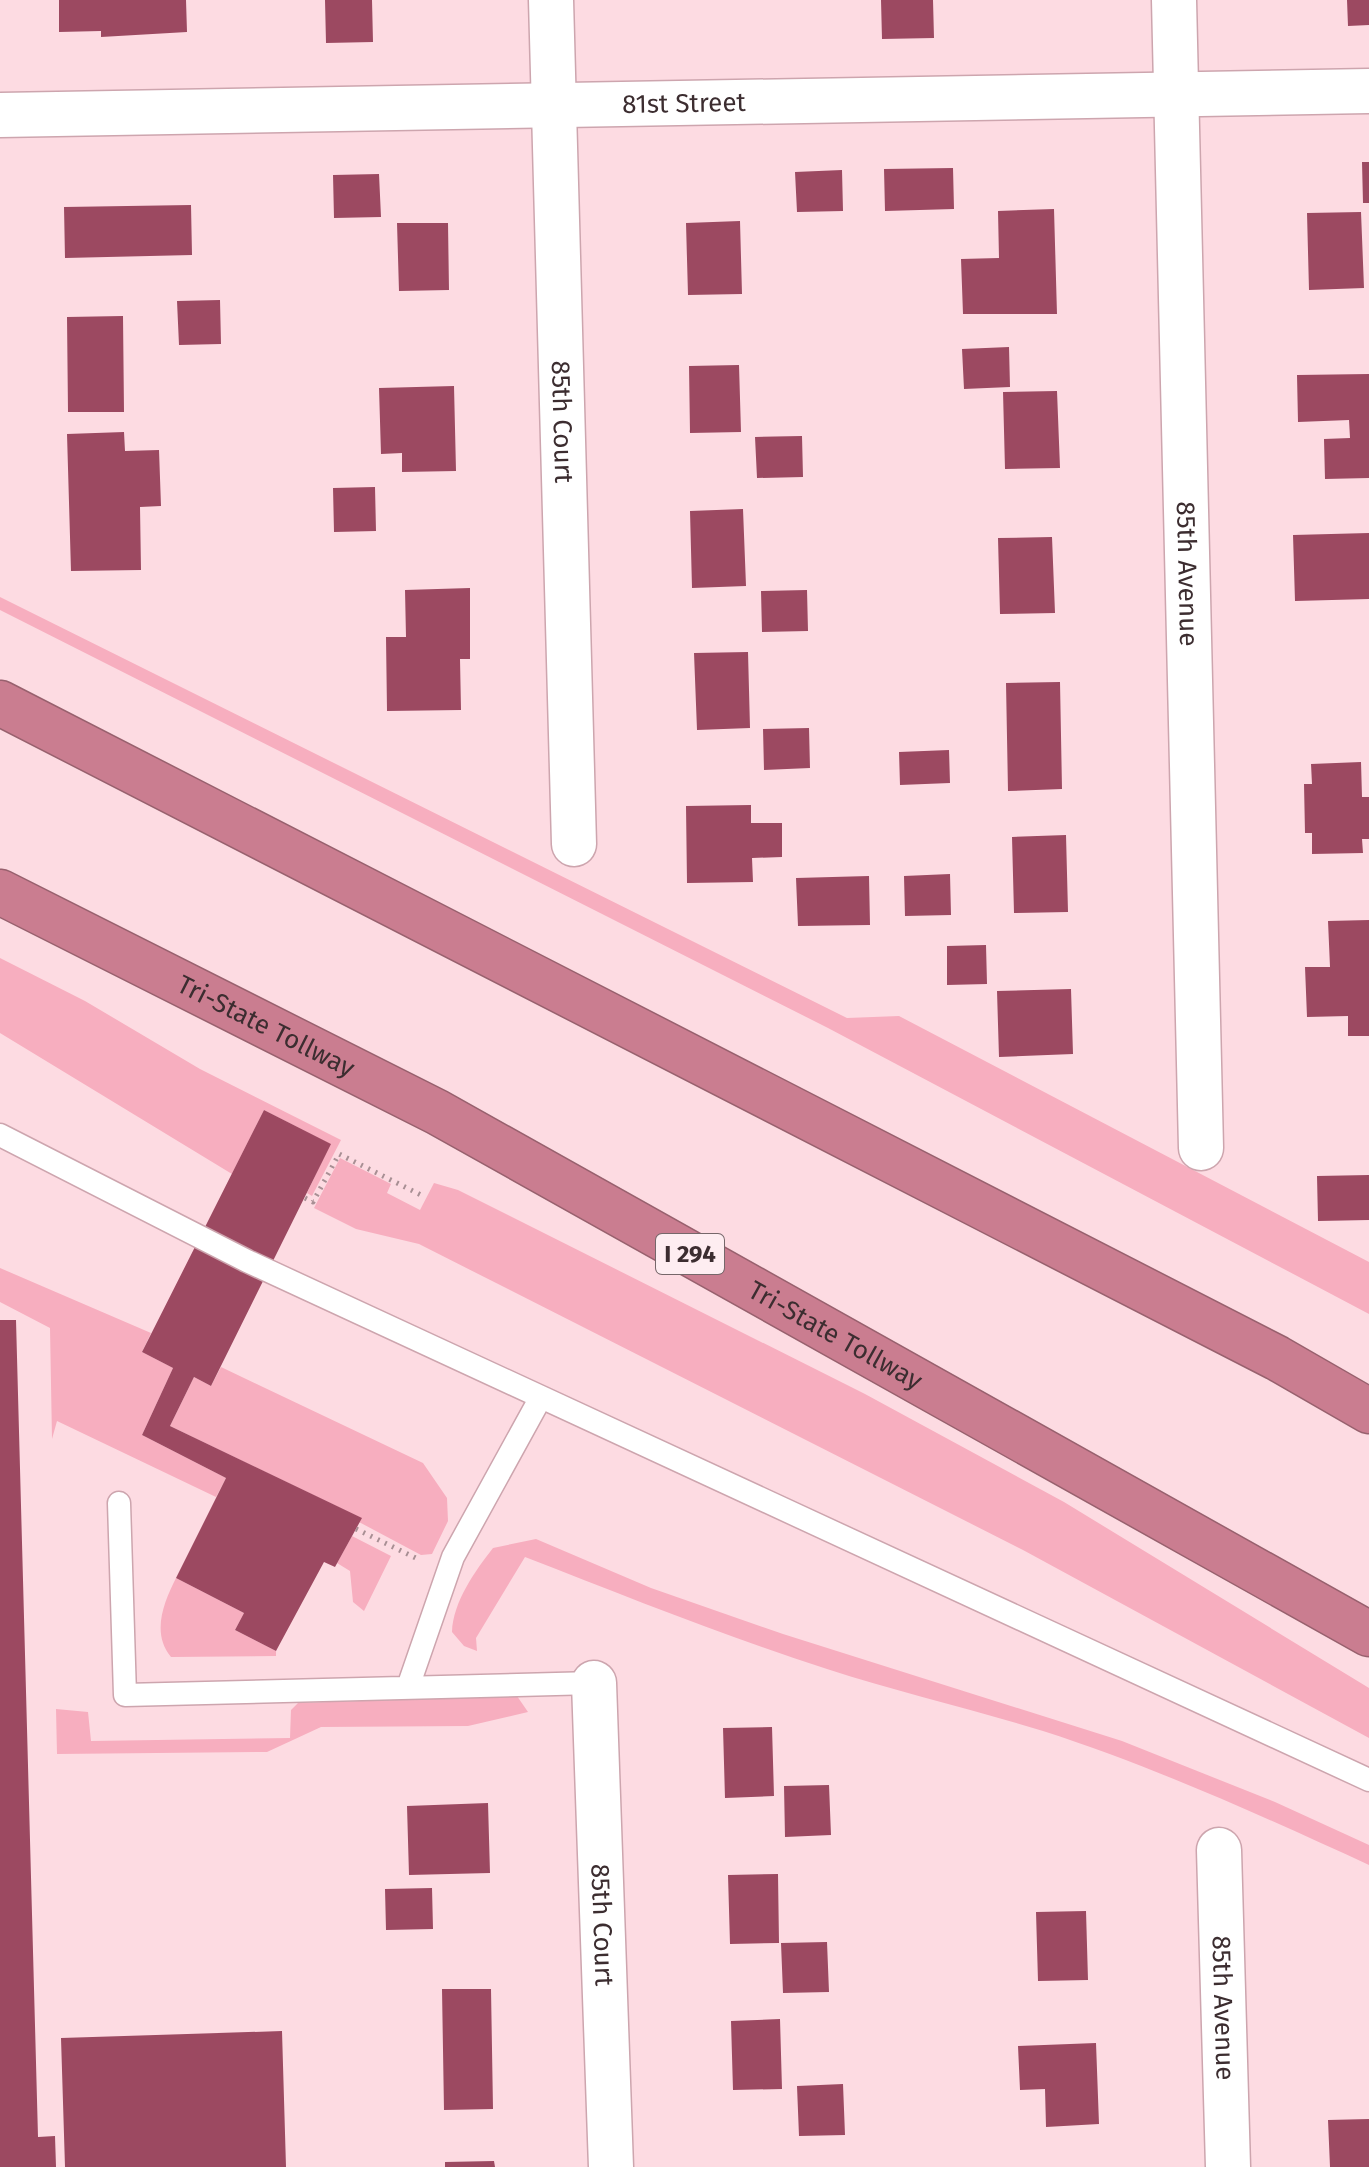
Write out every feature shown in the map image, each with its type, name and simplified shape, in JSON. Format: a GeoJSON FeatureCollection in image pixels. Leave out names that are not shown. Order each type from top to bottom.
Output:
{"type":"FeatureCollection","features":[{"type":"Feature","properties":{"kind":"highway"},"geometry":{"type":"LineString","coordinates":[[0,703],[1263,1350],[1369,1411]]}},
{"type":"Feature","properties":{"kind":"highway","name":"Tri-State Tollway"},"geometry":{"type":"LineString","coordinates":[[0,892],[437,1112],[1369,1634]]}},
{"type":"Feature","properties":{"kind":"street","name":"85th Court"},"geometry":{"type":"LineString","coordinates":[[551,0],[574,844]]}},
{"type":"Feature","properties":{"kind":"street","name":"85th Avenue"},"geometry":{"type":"LineString","coordinates":[[1174,0],[1201,1148]]}},
{"type":"Feature","properties":{"kind":"street","name":"81st Street"},"geometry":{"type":"LineString","coordinates":[[0,115],[1369,91]]}},
{"type":"Feature","properties":{"kind":"street","name":"85th Court"},"geometry":{"type":"LineString","coordinates":[[594,1683],[611,2167]]}},
{"type":"Feature","properties":{"kind":"street","name":"85th Avenue"},"geometry":{"type":"LineString","coordinates":[[1219,1850],[1228,2167]]}},
{"type":"Feature","properties":{"kind":"lane"},"geometry":{"type":"LineString","coordinates":[[0,1135],[247,1261],[1369,1780]]}},
{"type":"Feature","properties":{"kind":"lane"},"geometry":{"type":"LineString","coordinates":[[408,1687],[453,1557],[541,1397]]}},
{"type":"Feature","properties":{"kind":"lane"},"geometry":{"type":"LineString","coordinates":[[119,1503],[125,1695],[594,1683]]}},
{"type":"Feature","properties":{"kind":"path"},"geometry":{"type":"LineString","coordinates":[[305,1198],[313,1202],[339,1154],[421,1195]]}},
{"type":"Feature","properties":{"kind":"path"},"geometry":{"type":"LineString","coordinates":[[356,1529],[447,1573]]}},
{"type":"Feature","properties":{"kind":"shaded area"},"geometry":{"type":"Polygon","coordinates":[[[0,597],[847,1018],[899,1016],[1369,1262],[1369,1314],[828,1028],[0,610],[0,597]]]}},
{"type":"Feature","properties":{"kind":"shaded area"},"geometry":{"type":"Polygon","coordinates":[[[0,958],[85,1001],[200,1069],[341,1140],[312,1196],[307,1193],[330,1144],[264,1110],[232,1174],[0,1033],[0,958]]]}},
{"type":"Feature","properties":{"kind":"shaded area"},"geometry":{"type":"Polygon","coordinates":[[[340,1158],[391,1184],[387,1193],[420,1210],[434,1183],[458,1190],[865,1394],[1064,1502],[1369,1688],[1369,1738],[1023,1550],[419,1244],[356,1229],[314,1208],[340,1158]]]}},
{"type":"Feature","properties":{"kind":"shaded area"},"geometry":{"type":"Polygon","coordinates":[[[0,1268],[151,1333],[142,1352],[173,1368],[142,1435],[226,1478],[216,1497],[57,1421],[52,1439],[50,1328],[0,1302],[0,1268]]]}},
{"type":"Feature","properties":{"kind":"shaded area"},"geometry":{"type":"Polygon","coordinates":[[[221,1367],[423,1463],[447,1498],[448,1521],[432,1554],[421,1555],[359,1522],[361,1518],[170,1426],[194,1377],[211,1386],[221,1367]]]}},
{"type":"Feature","properties":{"kind":"shaded area"},"geometry":{"type":"Polygon","coordinates":[[[352,1536],[391,1556],[364,1611],[353,1602],[350,1571],[337,1563],[352,1536]]]}},
{"type":"Feature","properties":{"kind":"shaded area"},"geometry":{"type":"Polygon","coordinates":[[[536,1539],[651,1588],[783,1634],[1122,1741],[1275,1802],[1369,1845],[1369,1865],[1208,1793],[1084,1745],[789,1656],[525,1557],[476,1638],[477,1651],[464,1646],[452,1632],[453,1621],[466,1587],[479,1567],[493,1548],[536,1539]]]}},
{"type":"Feature","properties":{"kind":"shaded area"},"geometry":{"type":"Polygon","coordinates":[[[176,1578],[244,1613],[235,1630],[276,1651],[276,1656],[171,1657],[165,1648],[161,1628],[167,1597],[176,1578]]]}},
{"type":"Feature","properties":{"kind":"shaded area"},"geometry":{"type":"Polygon","coordinates":[[[517,1696],[528,1712],[468,1726],[321,1727],[267,1752],[57,1754],[56,1709],[88,1712],[91,1741],[290,1738],[291,1710],[298,1703],[517,1696]]]}},
{"type":"Feature","properties":{"kind":"building"},"geometry":{"type":"Polygon","coordinates":[[[59,0],[186,0],[187,32],[101,37],[101,31],[59,32],[59,0]]]}},
{"type":"Feature","properties":{"kind":"building"},"geometry":{"type":"Polygon","coordinates":[[[325,0],[372,0],[373,42],[326,43],[325,0]]]}},
{"type":"Feature","properties":{"kind":"building"},"geometry":{"type":"Polygon","coordinates":[[[881,0],[933,0],[934,38],[882,39],[881,0]]]}},
{"type":"Feature","properties":{"kind":"building"},"geometry":{"type":"Polygon","coordinates":[[[1347,0],[1369,0],[1369,25],[1348,26],[1347,0]]]}},
{"type":"Feature","properties":{"kind":"building"},"geometry":{"type":"Polygon","coordinates":[[[1362,162],[1369,162],[1369,203],[1363,203],[1362,162]]]}},
{"type":"Feature","properties":{"kind":"building"},"geometry":{"type":"Polygon","coordinates":[[[953,168],[954,209],[885,211],[884,169],[953,168]]]}},
{"type":"Feature","properties":{"kind":"building"},"geometry":{"type":"Polygon","coordinates":[[[842,170],[843,211],[797,212],[795,172],[842,170]]]}},
{"type":"Feature","properties":{"kind":"building"},"geometry":{"type":"Polygon","coordinates":[[[379,174],[381,217],[334,218],[333,175],[379,174]]]}},
{"type":"Feature","properties":{"kind":"building"},"geometry":{"type":"Polygon","coordinates":[[[191,205],[192,255],[65,258],[64,207],[191,205]]]}},
{"type":"Feature","properties":{"kind":"building"},"geometry":{"type":"Polygon","coordinates":[[[1054,209],[1057,314],[963,314],[961,259],[999,258],[998,211],[1054,209]]]}},
{"type":"Feature","properties":{"kind":"building"},"geometry":{"type":"Polygon","coordinates":[[[1361,212],[1364,288],[1309,290],[1307,213],[1361,212]]]}},
{"type":"Feature","properties":{"kind":"building"},"geometry":{"type":"Polygon","coordinates":[[[740,221],[742,294],[688,295],[686,223],[740,221]]]}},
{"type":"Feature","properties":{"kind":"building"},"geometry":{"type":"Polygon","coordinates":[[[397,223],[448,223],[449,290],[399,291],[397,223]]]}},
{"type":"Feature","properties":{"kind":"building"},"geometry":{"type":"Polygon","coordinates":[[[220,300],[221,344],[179,345],[177,301],[220,300]]]}},
{"type":"Feature","properties":{"kind":"building"},"geometry":{"type":"Polygon","coordinates":[[[123,316],[124,412],[68,412],[67,317],[123,316]]]}},
{"type":"Feature","properties":{"kind":"building"},"geometry":{"type":"Polygon","coordinates":[[[1009,347],[1010,387],[964,389],[962,349],[1009,347]]]}},
{"type":"Feature","properties":{"kind":"building"},"geometry":{"type":"Polygon","coordinates":[[[739,365],[741,432],[690,433],[689,366],[739,365]]]}},
{"type":"Feature","properties":{"kind":"building"},"geometry":{"type":"Polygon","coordinates":[[[1369,374],[1369,478],[1325,479],[1324,439],[1350,438],[1349,420],[1298,422],[1297,375],[1369,374]]]}},
{"type":"Feature","properties":{"kind":"building"},"geometry":{"type":"Polygon","coordinates":[[[454,386],[456,471],[402,472],[402,453],[381,454],[379,388],[454,386]]]}},
{"type":"Feature","properties":{"kind":"building"},"geometry":{"type":"Polygon","coordinates":[[[1057,391],[1060,468],[1005,469],[1003,392],[1057,391]]]}},
{"type":"Feature","properties":{"kind":"building"},"geometry":{"type":"Polygon","coordinates":[[[124,432],[125,451],[159,450],[161,506],[140,507],[141,570],[71,571],[67,434],[124,432]]]}},
{"type":"Feature","properties":{"kind":"building"},"geometry":{"type":"Polygon","coordinates":[[[802,436],[803,477],[757,478],[755,437],[802,436]]]}},
{"type":"Feature","properties":{"kind":"building"},"geometry":{"type":"Polygon","coordinates":[[[375,487],[376,531],[334,532],[333,488],[375,487]]]}},
{"type":"Feature","properties":{"kind":"building"},"geometry":{"type":"Polygon","coordinates":[[[743,509],[746,586],[692,588],[690,511],[743,509]]]}},
{"type":"Feature","properties":{"kind":"building"},"geometry":{"type":"Polygon","coordinates":[[[1369,533],[1369,599],[1295,601],[1293,535],[1369,533]]]}},
{"type":"Feature","properties":{"kind":"building"},"geometry":{"type":"Polygon","coordinates":[[[1052,537],[1055,613],[1000,614],[998,538],[1052,537]]]}},
{"type":"Feature","properties":{"kind":"building"},"geometry":{"type":"Polygon","coordinates":[[[470,588],[470,659],[460,659],[461,710],[387,711],[386,637],[406,637],[405,590],[470,588]]]}},
{"type":"Feature","properties":{"kind":"building"},"geometry":{"type":"Polygon","coordinates":[[[807,590],[808,631],[762,632],[761,591],[807,590]]]}},
{"type":"Feature","properties":{"kind":"building"},"geometry":{"type":"Polygon","coordinates":[[[748,652],[750,728],[697,730],[694,653],[748,652]]]}},
{"type":"Feature","properties":{"kind":"building"},"geometry":{"type":"Polygon","coordinates":[[[1060,682],[1062,789],[1008,791],[1006,683],[1060,682]]]}},
{"type":"Feature","properties":{"kind":"building"},"geometry":{"type":"Polygon","coordinates":[[[809,728],[810,768],[764,770],[763,729],[809,728]]]}},
{"type":"Feature","properties":{"kind":"building"},"geometry":{"type":"Polygon","coordinates":[[[949,750],[950,783],[900,785],[899,752],[949,750]]]}},
{"type":"Feature","properties":{"kind":"building"},"geometry":{"type":"Polygon","coordinates":[[[1361,762],[1362,797],[1369,797],[1369,839],[1362,839],[1363,853],[1312,854],[1312,833],[1305,833],[1304,784],[1312,784],[1311,764],[1361,762]]]}},
{"type":"Feature","properties":{"kind":"building"},"geometry":{"type":"Polygon","coordinates":[[[751,805],[751,823],[782,823],[782,857],[752,858],[753,882],[687,883],[686,806],[751,805]]]}},
{"type":"Feature","properties":{"kind":"building"},"geometry":{"type":"Polygon","coordinates":[[[1066,835],[1068,912],[1014,913],[1012,837],[1066,835]]]}},
{"type":"Feature","properties":{"kind":"building"},"geometry":{"type":"Polygon","coordinates":[[[950,874],[951,915],[905,916],[904,876],[950,874]]]}},
{"type":"Feature","properties":{"kind":"building"},"geometry":{"type":"Polygon","coordinates":[[[869,876],[870,925],[798,926],[796,878],[869,876]]]}},
{"type":"Feature","properties":{"kind":"building"},"geometry":{"type":"Polygon","coordinates":[[[1369,920],[1369,1036],[1348,1036],[1348,1016],[1307,1017],[1305,967],[1330,967],[1328,921],[1369,920]]]}},
{"type":"Feature","properties":{"kind":"building"},"geometry":{"type":"Polygon","coordinates":[[[986,945],[987,984],[947,985],[947,946],[986,945]]]}},
{"type":"Feature","properties":{"kind":"building"},"geometry":{"type":"Polygon","coordinates":[[[1071,989],[1073,1054],[999,1057],[997,991],[1071,989]]]}},
{"type":"Feature","properties":{"kind":"building"},"geometry":{"type":"Polygon","coordinates":[[[264,1110],[331,1144],[211,1386],[194,1377],[170,1426],[362,1518],[335,1567],[324,1562],[276,1651],[235,1630],[244,1613],[176,1578],[226,1478],[142,1435],[173,1368],[142,1352],[264,1110]]]}},
{"type":"Feature","properties":{"kind":"building"},"geometry":{"type":"Polygon","coordinates":[[[1369,1175],[1369,1220],[1318,1221],[1317,1176],[1369,1175]]]}},
{"type":"Feature","properties":{"kind":"building"},"geometry":{"type":"Polygon","coordinates":[[[0,1320],[16,1320],[38,2137],[55,2136],[56,2167],[0,2167],[0,1320]]]}},
{"type":"Feature","properties":{"kind":"building"},"geometry":{"type":"Polygon","coordinates":[[[772,1727],[774,1796],[725,1798],[723,1728],[772,1727]]]}},
{"type":"Feature","properties":{"kind":"building"},"geometry":{"type":"Polygon","coordinates":[[[829,1785],[831,1835],[785,1837],[784,1786],[829,1785]]]}},
{"type":"Feature","properties":{"kind":"building"},"geometry":{"type":"Polygon","coordinates":[[[488,1803],[490,1873],[409,1875],[407,1806],[488,1803]]]}},
{"type":"Feature","properties":{"kind":"building"},"geometry":{"type":"Polygon","coordinates":[[[778,1874],[779,1943],[730,1944],[728,1875],[778,1874]]]}},
{"type":"Feature","properties":{"kind":"building"},"geometry":{"type":"Polygon","coordinates":[[[432,1888],[433,1929],[386,1930],[385,1889],[432,1888]]]}},
{"type":"Feature","properties":{"kind":"building"},"geometry":{"type":"Polygon","coordinates":[[[1086,1911],[1088,1980],[1038,1981],[1036,1912],[1086,1911]]]}},
{"type":"Feature","properties":{"kind":"building"},"geometry":{"type":"Polygon","coordinates":[[[827,1942],[829,1992],[783,1993],[781,1943],[827,1942]]]}},
{"type":"Feature","properties":{"kind":"building"},"geometry":{"type":"Polygon","coordinates":[[[442,1989],[491,1989],[493,2109],[444,2110],[442,1989]]]}},
{"type":"Feature","properties":{"kind":"building"},"geometry":{"type":"Polygon","coordinates":[[[780,2019],[782,2089],[733,2090],[731,2021],[780,2019]]]}},
{"type":"Feature","properties":{"kind":"building"},"geometry":{"type":"Polygon","coordinates":[[[282,2031],[286,2167],[65,2167],[61,2038],[282,2031]]]}},
{"type":"Feature","properties":{"kind":"building"},"geometry":{"type":"Polygon","coordinates":[[[1096,2043],[1099,2124],[1046,2127],[1045,2089],[1020,2090],[1018,2046],[1096,2043]]]}},
{"type":"Feature","properties":{"kind":"building"},"geometry":{"type":"Polygon","coordinates":[[[843,2084],[845,2135],[799,2136],[797,2086],[843,2084]]]}},
{"type":"Feature","properties":{"kind":"building"},"geometry":{"type":"Polygon","coordinates":[[[1369,2119],[1369,2167],[1330,2167],[1328,2120],[1369,2119]]]}},
{"type":"Feature","properties":{"kind":"building"},"geometry":{"type":"Polygon","coordinates":[[[494,2161],[495,2167],[445,2167],[445,2162],[494,2161]]]}}]}
